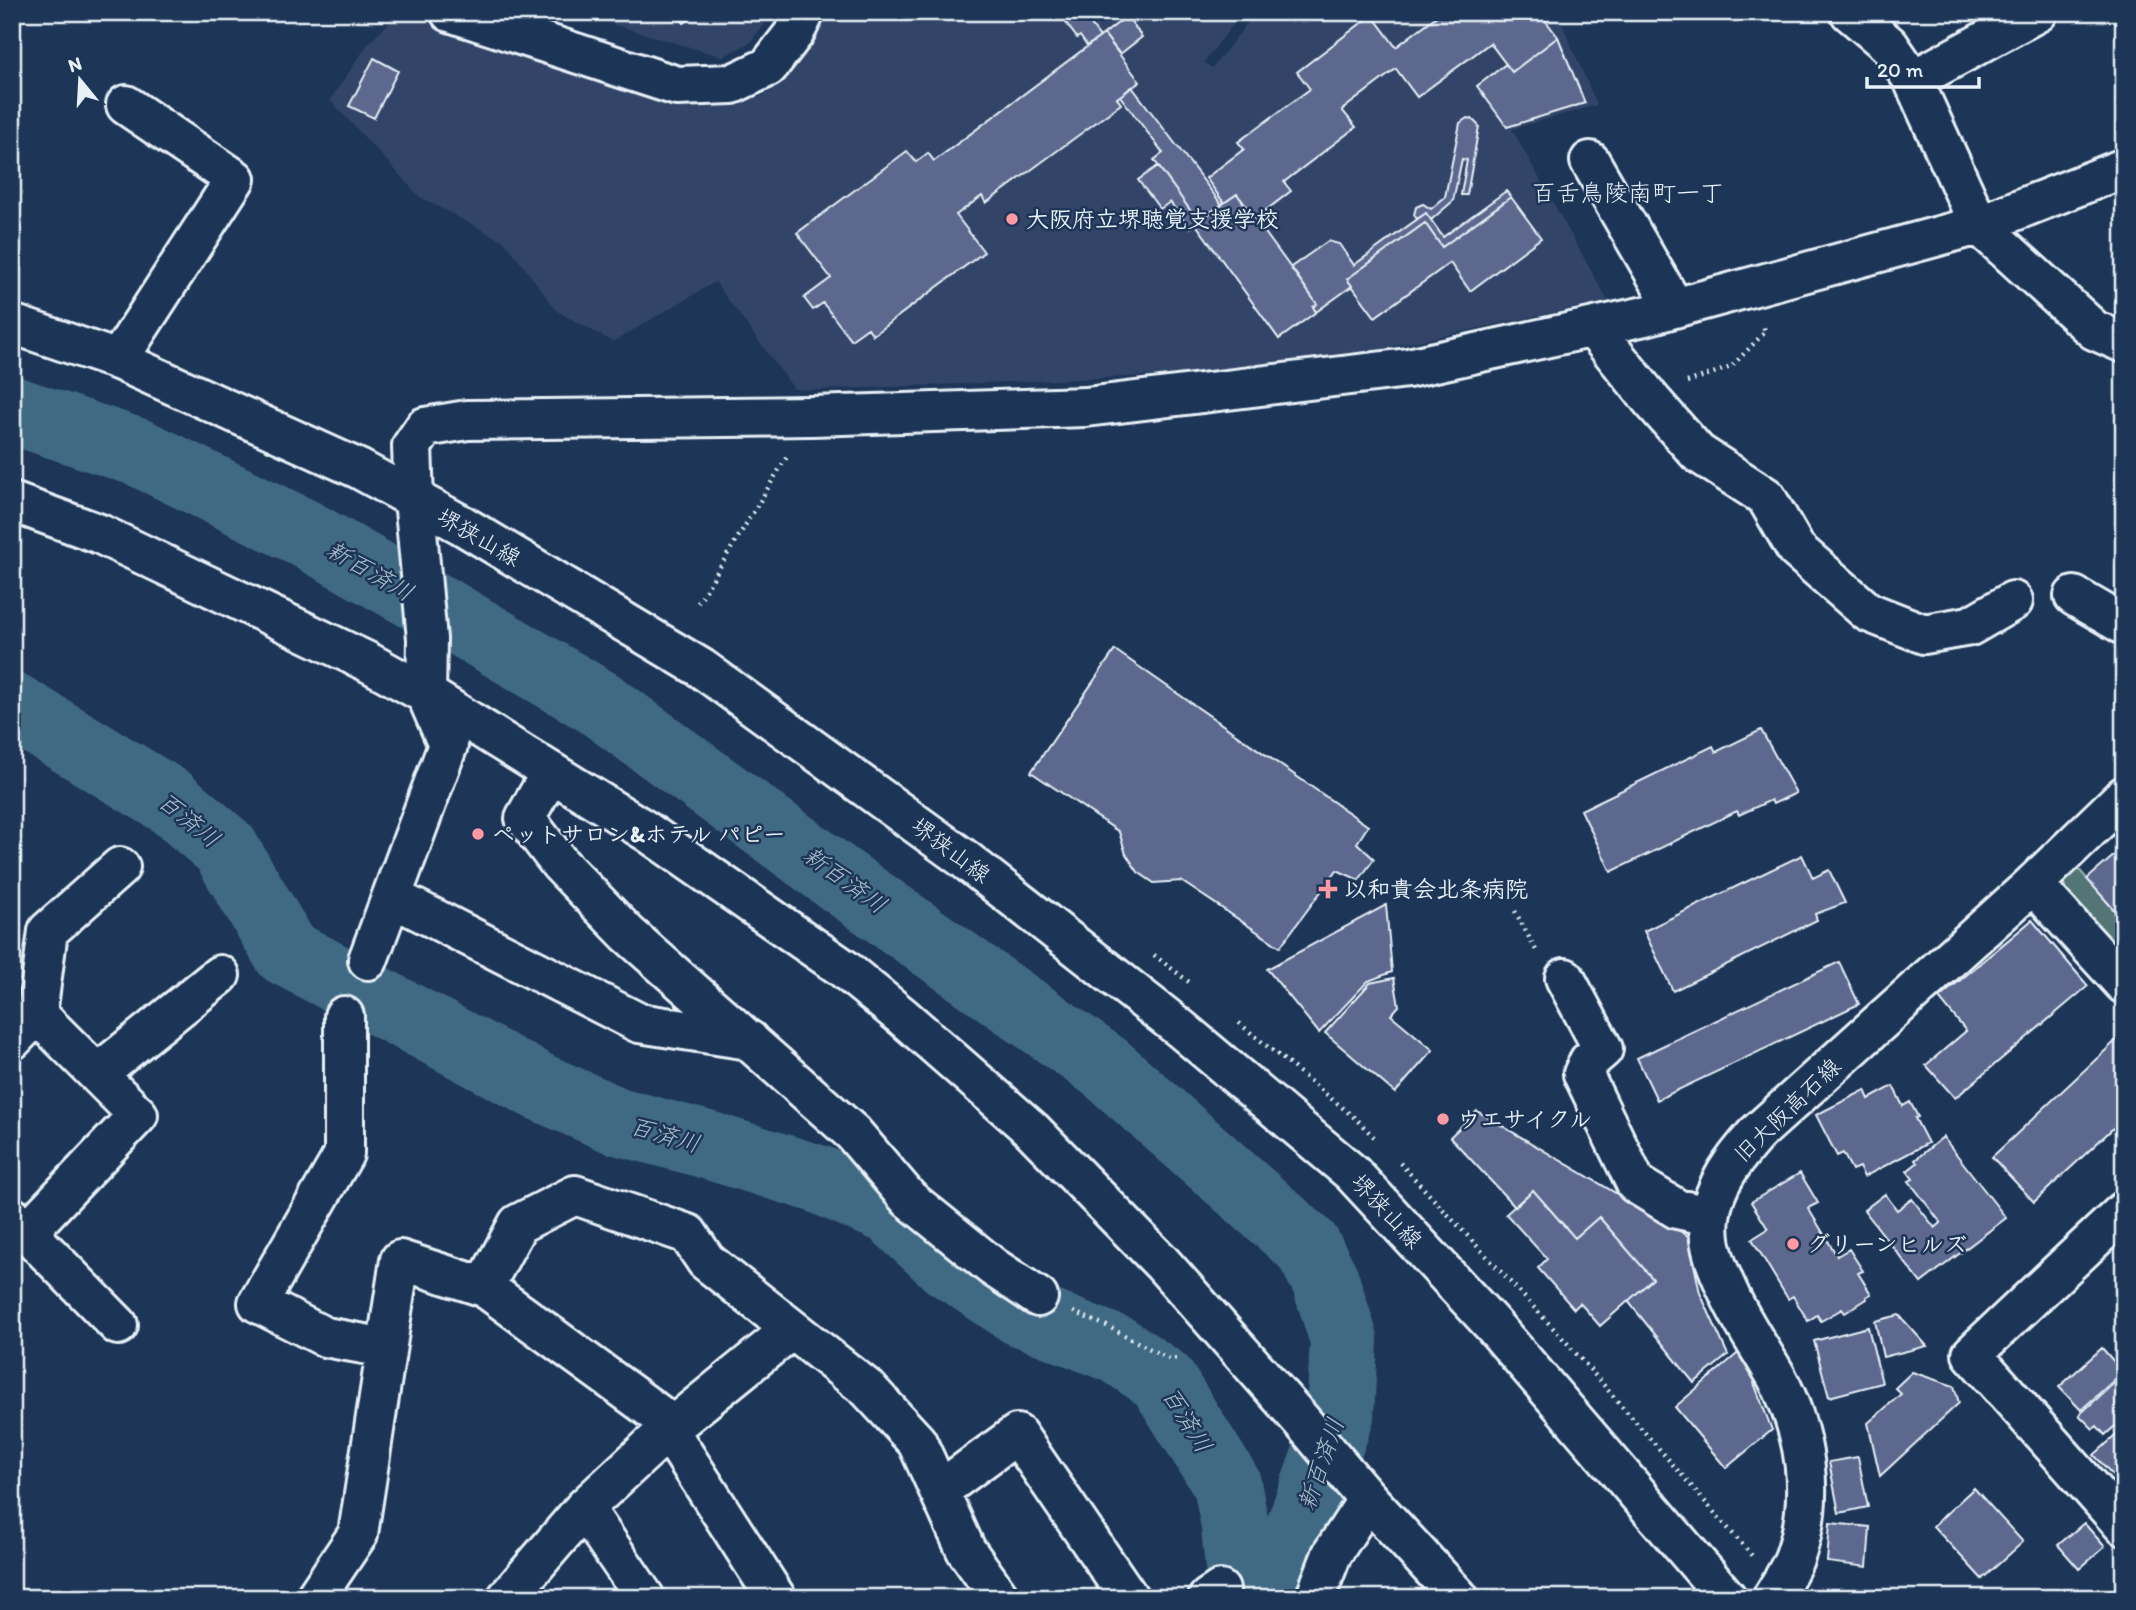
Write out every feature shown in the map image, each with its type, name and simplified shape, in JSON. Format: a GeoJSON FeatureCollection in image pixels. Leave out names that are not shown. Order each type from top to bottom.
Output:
{"type":"FeatureCollection","features":[{"type":"Feature","properties":{"kind":"street"},"geometry":{"type":"LineString","coordinates":[[450,12],[677,86],[732,84],[768,66],[795,32],[805,12]]}},
{"type":"Feature","properties":{"kind":"street"},"geometry":{"type":"LineString","coordinates":[[1850,12],[1889,45],[1913,80],[1979,225],[2094,330],[2124,344]]}},
{"type":"Feature","properties":{"kind":"street"},"geometry":{"type":"LineString","coordinates":[[1913,80],[2038,12]]}},
{"type":"Feature","properties":{"kind":"street"},"geometry":{"type":"LineString","coordinates":[[118,360],[234,179],[126,105]]}},
{"type":"Feature","properties":{"kind":"street"},"geometry":{"type":"LineString","coordinates":[[1590,162],[1675,308]]}},
{"type":"Feature","properties":{"kind":"street"},"geometry":{"type":"LineString","coordinates":[[369,960],[448,745],[426,694],[427,639],[414,499],[412,446],[425,427],[467,420],[812,415],[1086,407],[1408,368],[1675,308],[1979,225],[2124,168]]}},
{"type":"Feature","properties":{"kind":"street","name":"堺狭山線"},"geometry":{"type":"LineString","coordinates":[[12,324],[118,360],[359,469],[462,525],[701,668],[963,858],[1202,1047],[1352,1173],[1492,1324],[1727,1598]]}},
{"type":"Feature","properties":{"kind":"street"},"geometry":{"type":"LineString","coordinates":[[1593,328],[1698,453],[1766,497],[1796,548],[1868,612],[1924,634],[1970,625],[2013,601]]}},
{"type":"Feature","properties":{"kind":"street"},"geometry":{"type":"LineString","coordinates":[[12,502],[100,534],[368,662],[426,694],[679,854],[843,968],[1032,1130],[1162,1263],[1300,1419],[1448,1594]]}},
{"type":"Feature","properties":{"kind":"street"},"geometry":{"type":"LineString","coordinates":[[2074,596],[2124,625]]}},
{"type":"Feature","properties":{"kind":"street"},"geometry":{"type":"LineString","coordinates":[[551,772],[524,818],[560,864],[628,934],[853,1133],[909,1199],[993,1267],[1038,1297]]}},
{"type":"Feature","properties":{"kind":"street","name":"旧大阪高石線"},"geometry":{"type":"LineString","coordinates":[[1772,1598],[1794,1559],[1806,1517],[1804,1459],[1798,1430],[1777,1378],[1741,1319],[1714,1260],[1710,1216],[1713,1200],[1730,1164],[1756,1134],[2032,884],[2124,796]]}},
{"type":"Feature","properties":{"kind":"street"},"geometry":{"type":"LineString","coordinates":[[118,1325],[20,1225],[138,1115],[97,1074],[25,1027],[48,932],[120,867]]}},
{"type":"Feature","properties":{"kind":"street"},"geometry":{"type":"LineString","coordinates":[[2032,884],[2124,984]]}},
{"type":"Feature","properties":{"kind":"street"},"geometry":{"type":"LineString","coordinates":[[392,897],[639,1023],[749,1040]]}},
{"type":"Feature","properties":{"kind":"street"},"geometry":{"type":"LineString","coordinates":[[97,1074],[220,975]]}},
{"type":"Feature","properties":{"kind":"street"},"geometry":{"type":"LineString","coordinates":[[1565,978],[1603,1049],[1589,1062],[1583,1074],[1636,1184],[1678,1209],[1710,1216]]}},
{"type":"Feature","properties":{"kind":"street"},"geometry":{"type":"LineString","coordinates":[[344,1016],[344,1154],[258,1303],[325,1337],[386,1348]]}},
{"type":"Feature","properties":{"kind":"street"},"geometry":{"type":"LineString","coordinates":[[484,1287],[518,1224],[575,1195],[688,1234],[706,1261],[868,1389],[917,1442],[966,1550],[1000,1598]]}},
{"type":"Feature","properties":{"kind":"street"},"geometry":{"type":"LineString","coordinates":[[2124,1211],[1972,1354],[2124,1526]]}},
{"type":"Feature","properties":{"kind":"street"},"geometry":{"type":"LineString","coordinates":[[315,1598],[358,1534],[400,1260],[484,1287],[658,1415],[776,1598]]}},
{"type":"Feature","properties":{"kind":"street"},"geometry":{"type":"LineString","coordinates":[[507,1598],[584,1508],[668,1430],[792,1329]]}},
{"type":"Feature","properties":{"kind":"street"},"geometry":{"type":"LineString","coordinates":[[939,1491],[1017,1434],[1129,1598]]}},
{"type":"Feature","properties":{"kind":"street"},"geometry":{"type":"LineString","coordinates":[[1315,1598],[1359,1488]]}},
{"type":"Feature","properties":{"kind":"street"},"geometry":{"type":"LineString","coordinates":[[584,1508],[645,1598]]}},
{"type":"Feature","properties":{"kind":"path"},"geometry":{"type":"LineString","coordinates":[[1648,396],[1731,367],[1765,332],[1752,286]]}},
{"type":"Feature","properties":{"kind":"path"},"geometry":{"type":"LineString","coordinates":[[698,603],[812,415]]}},
{"type":"Feature","properties":{"kind":"path"},"geometry":{"type":"LineString","coordinates":[[1038,1297],[1107,1326],[1169,1359],[1180,1358]]}},
{"type":"Feature","properties":{"kind":"shaded area"},"geometry":{"type":"Polygon","coordinates":[[[571,12],[773,12],[751,42],[723,57],[571,12]]]}},
{"type":"Feature","properties":{"kind":"shaded area","name":"大阪府立堺聴覚支援学校"},"geometry":{"type":"Polygon","coordinates":[[[828,12],[1243,12],[1204,62],[1212,68],[1256,12],[1557,12],[1597,105],[1512,129],[1608,301],[1314,363],[1149,376],[794,389],[715,282],[613,342],[557,311],[505,242],[420,197],[330,100],[368,44],[399,13],[686,104],[733,105],[762,96],[771,90],[792,67],[828,12]]]}},
{"type":"Feature","properties":{"kind":"green space"},"geometry":{"type":"Polygon","coordinates":[[[2076,866],[2124,921],[2124,944],[2114,951],[2064,891],[2065,877],[2076,866]]]}},
{"type":"Feature","properties":{"kind":"building"},"geometry":{"type":"Polygon","coordinates":[[[676,12],[699,12],[684,23],[676,12]]]}},
{"type":"Feature","properties":{"kind":"building"},"geometry":{"type":"Polygon","coordinates":[[[1058,12],[1081,12],[1100,37],[1087,46],[1080,36],[1077,38],[1058,12]]]}},
{"type":"Feature","properties":{"kind":"building"},"geometry":{"type":"Polygon","coordinates":[[[1442,12],[1539,12],[1558,37],[1512,72],[1490,43],[1417,97],[1396,69],[1342,110],[1356,127],[1284,182],[1291,191],[1256,218],[1237,194],[1224,203],[1206,178],[1244,149],[1238,142],[1310,89],[1297,72],[1372,15],[1396,47],[1442,12]]]}},
{"type":"Feature","properties":{"kind":"building"},"geometry":{"type":"Polygon","coordinates":[[[1127,16],[1142,37],[1120,54],[1104,34],[1127,16]]]}},
{"type":"Feature","properties":{"kind":"building"},"geometry":{"type":"Polygon","coordinates":[[[1104,34],[1140,82],[1117,98],[1121,104],[986,203],[982,196],[956,215],[984,252],[873,335],[868,328],[851,340],[823,303],[813,310],[804,298],[831,278],[797,233],[907,151],[916,162],[928,153],[934,161],[1104,34]]]}},
{"type":"Feature","properties":{"kind":"building"},"geometry":{"type":"Polygon","coordinates":[[[1558,37],[1585,103],[1507,127],[1477,86],[1506,64],[1512,72],[1558,37]]]}},
{"type":"Feature","properties":{"kind":"building"},"geometry":{"type":"Polygon","coordinates":[[[374,58],[398,71],[374,118],[349,106],[374,58]]]}},
{"type":"Feature","properties":{"kind":"building"},"geometry":{"type":"Polygon","coordinates":[[[1132,87],[1222,205],[1198,221],[1154,160],[1163,153],[1120,96],[1132,87]]]}},
{"type":"Feature","properties":{"kind":"building"},"geometry":{"type":"Polygon","coordinates":[[[1467,118],[1479,126],[1467,195],[1461,195],[1467,160],[1462,159],[1453,201],[1431,220],[1426,213],[1417,219],[1414,215],[1416,207],[1423,204],[1431,209],[1445,197],[1460,123],[1467,118]]]}},
{"type":"Feature","properties":{"kind":"building"},"geometry":{"type":"Polygon","coordinates":[[[1158,166],[1198,221],[1190,228],[1170,202],[1160,209],[1138,180],[1158,166]]]}},
{"type":"Feature","properties":{"kind":"building"},"geometry":{"type":"Polygon","coordinates":[[[1506,191],[1511,197],[1442,247],[1425,223],[1347,279],[1352,286],[1316,312],[1313,307],[1317,304],[1291,267],[1328,241],[1339,244],[1354,265],[1426,213],[1443,237],[1506,191]]]}},
{"type":"Feature","properties":{"kind":"building"},"geometry":{"type":"Polygon","coordinates":[[[1237,194],[1317,304],[1313,307],[1316,312],[1279,339],[1195,223],[1237,194]]]}},
{"type":"Feature","properties":{"kind":"building"},"geometry":{"type":"Polygon","coordinates":[[[1511,197],[1541,238],[1470,291],[1450,263],[1375,317],[1347,279],[1425,223],[1442,247],[1511,197]]]}},
{"type":"Feature","properties":{"kind":"building"},"geometry":{"type":"Polygon","coordinates":[[[1115,650],[1368,826],[1357,843],[1374,859],[1359,880],[1337,870],[1280,947],[1181,881],[1154,883],[1138,872],[1126,854],[1119,832],[1031,772],[1115,650]]]}},
{"type":"Feature","properties":{"kind":"building"},"geometry":{"type":"Polygon","coordinates":[[[1761,730],[1796,793],[1773,804],[1771,800],[1739,815],[1737,811],[1611,872],[1581,810],[1713,746],[1716,752],[1761,730]]]}},
{"type":"Feature","properties":{"kind":"building"},"geometry":{"type":"Polygon","coordinates":[[[2124,847],[2124,921],[2087,879],[2124,847]]]}},
{"type":"Feature","properties":{"kind":"building"},"geometry":{"type":"Polygon","coordinates":[[[1802,855],[1813,878],[1829,870],[1845,903],[1815,914],[1817,920],[1673,991],[1644,931],[1802,855]]]}},
{"type":"Feature","properties":{"kind":"building"},"geometry":{"type":"Polygon","coordinates":[[[1386,905],[1392,972],[1368,981],[1319,1033],[1267,969],[1386,905]]]}},
{"type":"Feature","properties":{"kind":"building"},"geometry":{"type":"Polygon","coordinates":[[[2032,920],[2088,986],[1955,1098],[1926,1065],[1966,1031],[1939,998],[2032,920]]]}},
{"type":"Feature","properties":{"kind":"building"},"geometry":{"type":"Polygon","coordinates":[[[1839,962],[1859,1004],[1657,1100],[1637,1058],[1839,962]]]}},
{"type":"Feature","properties":{"kind":"building"},"geometry":{"type":"Polygon","coordinates":[[[1394,978],[1399,1006],[1391,1015],[1433,1050],[1395,1093],[1325,1033],[1370,983],[1394,978]]]}},
{"type":"Feature","properties":{"kind":"building"},"geometry":{"type":"Polygon","coordinates":[[[2124,1033],[2124,1118],[2034,1202],[1992,1157],[2124,1033]]]}},
{"type":"Feature","properties":{"kind":"building"},"geometry":{"type":"Polygon","coordinates":[[[1893,1086],[1903,1106],[1910,1102],[1928,1143],[1864,1177],[1859,1167],[1852,1170],[1843,1153],[1837,1156],[1816,1115],[1865,1090],[1869,1099],[1893,1086]]]}},
{"type":"Feature","properties":{"kind":"building"},"geometry":{"type":"Polygon","coordinates":[[[1477,1111],[1688,1236],[1700,1293],[1728,1355],[1694,1383],[1628,1301],[1653,1279],[1599,1217],[1575,1238],[1533,1190],[1515,1207],[1450,1137],[1477,1111]]]}},
{"type":"Feature","properties":{"kind":"building"},"geometry":{"type":"Polygon","coordinates":[[[1943,1137],[2006,1218],[1921,1283],[1864,1210],[1885,1194],[1897,1210],[1912,1199],[1935,1228],[1941,1223],[1909,1181],[1913,1179],[1907,1171],[1917,1163],[1915,1160],[1943,1137]]]}},
{"type":"Feature","properties":{"kind":"building","name":"グリーンヒルズ"},"geometry":{"type":"Polygon","coordinates":[[[1800,1173],[1818,1203],[1808,1208],[1837,1256],[1849,1249],[1863,1271],[1858,1273],[1871,1294],[1845,1313],[1842,1309],[1821,1321],[1817,1315],[1808,1321],[1793,1296],[1788,1299],[1752,1239],[1768,1229],[1751,1202],[1800,1173]]]}},
{"type":"Feature","properties":{"kind":"building"},"geometry":{"type":"Polygon","coordinates":[[[1533,1190],[1575,1238],[1599,1217],[1653,1279],[1600,1326],[1580,1303],[1574,1309],[1538,1268],[1547,1259],[1506,1214],[1533,1190]]]}},
{"type":"Feature","properties":{"kind":"building"},"geometry":{"type":"Polygon","coordinates":[[[1899,1315],[1927,1346],[1883,1357],[1875,1321],[1899,1315]]]}},
{"type":"Feature","properties":{"kind":"building"},"geometry":{"type":"Polygon","coordinates":[[[1868,1327],[1882,1383],[1829,1397],[1814,1341],[1868,1327]]]}},
{"type":"Feature","properties":{"kind":"building"},"geometry":{"type":"Polygon","coordinates":[[[1744,1348],[1760,1377],[1754,1383],[1772,1430],[1726,1468],[1675,1407],[1744,1348]]]}},
{"type":"Feature","properties":{"kind":"building"},"geometry":{"type":"Polygon","coordinates":[[[2102,1348],[2123,1372],[2081,1410],[2059,1387],[2102,1348]]]}},
{"type":"Feature","properties":{"kind":"building"},"geometry":{"type":"Polygon","coordinates":[[[1912,1372],[1954,1386],[1959,1403],[1880,1476],[1868,1423],[1901,1394],[1895,1388],[1912,1372]]]}},
{"type":"Feature","properties":{"kind":"building"},"geometry":{"type":"Polygon","coordinates":[[[2124,1374],[2124,1418],[2105,1435],[2097,1426],[2093,1429],[2079,1415],[2124,1374]]]}},
{"type":"Feature","properties":{"kind":"building"},"geometry":{"type":"Polygon","coordinates":[[[2124,1428],[2124,1487],[2094,1455],[2124,1428]]]}},
{"type":"Feature","properties":{"kind":"building"},"geometry":{"type":"Polygon","coordinates":[[[1858,1457],[1868,1507],[1839,1513],[1829,1462],[1858,1457]]]}},
{"type":"Feature","properties":{"kind":"building"},"geometry":{"type":"Polygon","coordinates":[[[1974,1488],[2023,1542],[1982,1579],[1933,1526],[1974,1488]]]}},
{"type":"Feature","properties":{"kind":"building"},"geometry":{"type":"Polygon","coordinates":[[[1830,1523],[1870,1527],[1867,1567],[1827,1562],[1830,1523]]]}},
{"type":"Feature","properties":{"kind":"building"},"geometry":{"type":"Polygon","coordinates":[[[2084,1523],[2105,1547],[2079,1569],[2058,1545],[2084,1523]]]}},
{"type":"Feature","properties":{"kind":"waterway","name":"新百済川"},"geometry":{"type":"LineString","coordinates":[[12,410],[140,453],[302,532],[599,703],[839,879],[1105,1067],[1307,1246],[1325,1280],[1344,1340],[1340,1416],[1274,1598]]}},
{"type":"Feature","properties":{"kind":"waterway","name":"百済川"},"geometry":{"type":"LineString","coordinates":[[12,706],[170,801],[225,848],[286,952],[540,1087],[617,1121],[818,1179],[891,1211],[948,1264],[1020,1312],[1118,1350],[1162,1380],[1227,1484],[1235,1526],[1242,1598]]}},
{"type":"Feature","properties":{"kind":"place","name":"大阪府立堺聴覚支援学校"},"geometry":{"type":"Point","coordinates":[1012,219]}},
{"type":"Feature","properties":{"kind":"place","name":"ペットサロン&ホテル パピー"},"geometry":{"type":"Point","coordinates":[478,834]}},
{"type":"Feature","properties":{"kind":"place","name":"以和貴会北条病院"},"geometry":{"type":"Point","coordinates":[1328,889]}},
{"type":"Feature","properties":{"kind":"place","name":"ウエサイクル"},"geometry":{"type":"Point","coordinates":[1443,1119]}},
{"type":"Feature","properties":{"kind":"place","name":"グリーンヒルズ"},"geometry":{"type":"Point","coordinates":[1793,1244]}},
{"type":"Feature","properties":{"kind":"district","name":"百舌鳥陵南町一丁"},"geometry":{"type":"Point","coordinates":[1628,193]}}]}
